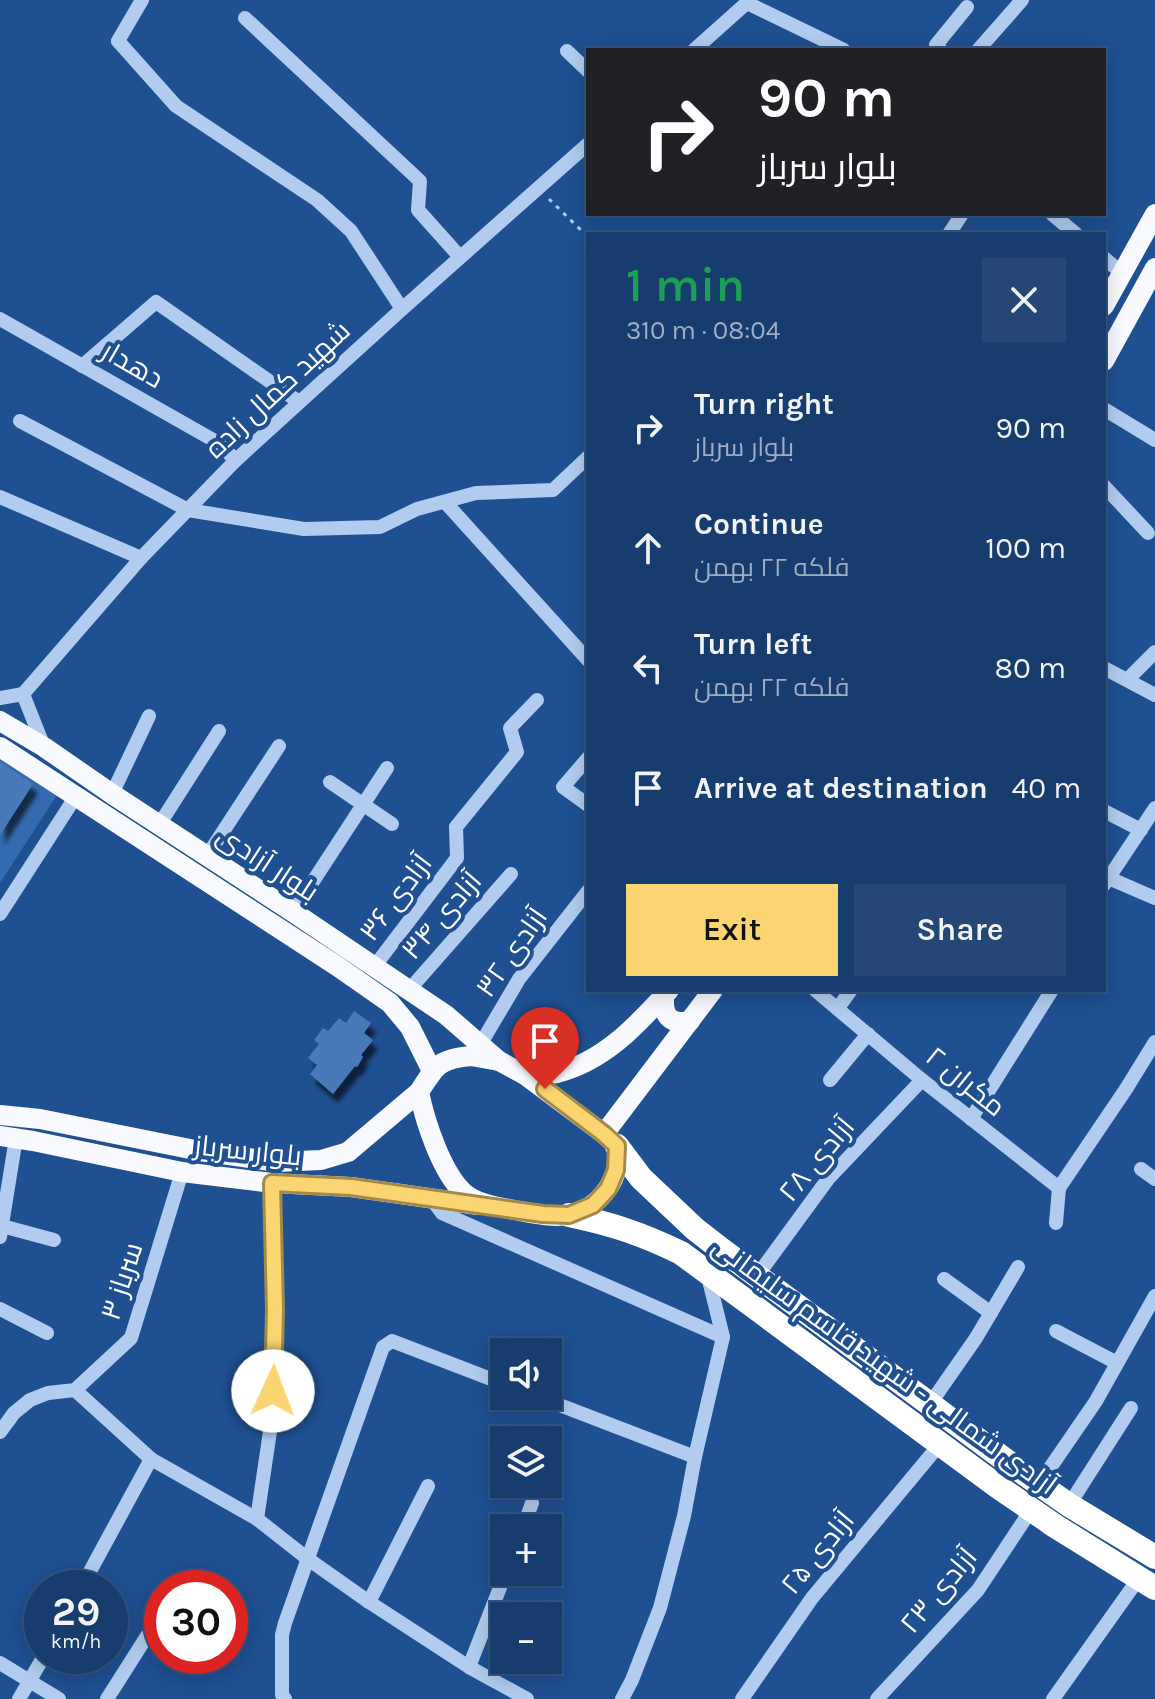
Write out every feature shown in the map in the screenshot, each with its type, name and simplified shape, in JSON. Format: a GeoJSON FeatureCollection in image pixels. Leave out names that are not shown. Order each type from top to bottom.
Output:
{"type":"FeatureCollection","features":[{"type":"Feature","properties":{"kind":"highway","name":"آزادی شمالی - شهید قاسم سلیمانی"},"geometry":{"type":"LineString","coordinates":[[611,1140],[641,1178],[704,1236],[1039,1484],[1069,1505],[1154,1553]]}},
{"type":"Feature","properties":{"kind":"highway","name":"آزادی شمالی - شهید قاسم سلیمانی"},"geometry":{"type":"LineString","coordinates":[[569,1215],[604,1222],[681,1253],[1031,1510],[1147,1583]]}},
{"type":"Feature","properties":{"kind":"main road"},"geometry":{"type":"LineString","coordinates":[[1106,302],[1155,214]]}},
{"type":"Feature","properties":{"kind":"main road"},"geometry":{"type":"LineString","coordinates":[[1106,357],[1155,268]]}},
{"type":"Feature","properties":{"kind":"main road","name":"بلوار آزادی"},"geometry":{"type":"LineString","coordinates":[[0,721],[44,747],[446,1015],[499,1061]]}},
{"type":"Feature","properties":{"kind":"main road","name":"بلوار آزادی"},"geometry":{"type":"LineString","coordinates":[[0,747],[390,1003],[410,1027],[432,1071]]}},
{"type":"Feature","properties":{"kind":"main road"},"geometry":{"type":"LineString","coordinates":[[611,1140],[525,1075],[499,1061],[471,1056],[450,1058],[432,1071],[419,1092],[450,1177],[465,1194],[492,1206],[569,1215],[593,1205],[608,1189],[616,1170],[611,1140],[712,992]]}},
{"type":"Feature","properties":{"kind":"main road"},"geometry":{"type":"LineString","coordinates":[[667,993],[664,1011],[667,1016],[672,1021],[690,1021]]}},
{"type":"Feature","properties":{"kind":"main road"},"geometry":{"type":"LineString","coordinates":[[525,1075],[557,1073],[591,1060],[627,1035],[667,993]]}},
{"type":"Feature","properties":{"kind":"main road","name":"بلوار سرباز"},"geometry":{"type":"LineString","coordinates":[[0,1115],[40,1119],[200,1151],[277,1162],[321,1160],[348,1152],[419,1092]]}},
{"type":"Feature","properties":{"kind":"main road","name":"بلوار سرباز"},"geometry":{"type":"LineString","coordinates":[[8,1137],[182,1172],[272,1183],[351,1187],[492,1206]]}},
{"type":"Feature","properties":{"kind":"street"},"geometry":{"type":"LineString","coordinates":[[142,0],[118,41],[176,106],[317,200],[351,231],[402,309]]}},
{"type":"Feature","properties":{"kind":"street"},"geometry":{"type":"LineString","coordinates":[[980,48],[1022,0]]}},
{"type":"Feature","properties":{"kind":"street"},"geometry":{"type":"LineString","coordinates":[[697,48],[749,1],[840,48]]}},
{"type":"Feature","properties":{"kind":"street"},"geometry":{"type":"LineString","coordinates":[[939,48],[936,45],[967,7]]}},
{"type":"Feature","properties":{"kind":"street"},"geometry":{"type":"LineString","coordinates":[[245,18],[420,181],[418,210],[460,257]]}},
{"type":"Feature","properties":{"kind":"street"},"geometry":{"type":"LineString","coordinates":[[567,51],[586,69]]}},
{"type":"Feature","properties":{"kind":"street","name":"شهید کمال زاده"},"geometry":{"type":"LineString","coordinates":[[23,694],[141,558],[236,460],[586,146]]}},
{"type":"Feature","properties":{"kind":"street"},"geometry":{"type":"LineString","coordinates":[[1054,216],[1074,232]]}},
{"type":"Feature","properties":{"kind":"street"},"geometry":{"type":"LineString","coordinates":[[1106,260],[1122,273]]}},
{"type":"Feature","properties":{"kind":"street"},"geometry":{"type":"LineString","coordinates":[[82,366],[156,302],[299,402]]}},
{"type":"Feature","properties":{"kind":"street","name":"دهدار"},"geometry":{"type":"LineString","coordinates":[[0,319],[215,441],[236,460]]}},
{"type":"Feature","properties":{"kind":"street"},"geometry":{"type":"LineString","coordinates":[[1106,410],[1155,440]]}},
{"type":"Feature","properties":{"kind":"street"},"geometry":{"type":"LineString","coordinates":[[20,421],[188,510],[304,529],[380,527],[417,509],[476,493],[553,490],[586,459]]}},
{"type":"Feature","properties":{"kind":"street"},"geometry":{"type":"LineString","coordinates":[[1106,488],[1148,533]]}},
{"type":"Feature","properties":{"kind":"street"},"geometry":{"type":"LineString","coordinates":[[0,497],[141,558]]}},
{"type":"Feature","properties":{"kind":"street"},"geometry":{"type":"LineString","coordinates":[[445,502],[586,658]]}},
{"type":"Feature","properties":{"kind":"street"},"geometry":{"type":"LineString","coordinates":[[1128,679],[1155,652]]}},
{"type":"Feature","properties":{"kind":"street"},"geometry":{"type":"LineString","coordinates":[[1106,669],[1155,695]]}},
{"type":"Feature","properties":{"kind":"street"},"geometry":{"type":"LineString","coordinates":[[0,698],[23,694],[44,747]]}},
{"type":"Feature","properties":{"kind":"street","name":"آزادی ۳۶"},"geometry":{"type":"LineString","coordinates":[[374,967],[457,858],[456,827],[517,752],[510,728],[537,700]]}},
{"type":"Feature","properties":{"kind":"street"},"geometry":{"type":"LineString","coordinates":[[112,794],[149,716]]}},
{"type":"Feature","properties":{"kind":"street"},"geometry":{"type":"LineString","coordinates":[[159,825],[219,731]]}},
{"type":"Feature","properties":{"kind":"street"},"geometry":{"type":"LineString","coordinates":[[207,856],[279,746]]}},
{"type":"Feature","properties":{"kind":"street"},"geometry":{"type":"LineString","coordinates":[[586,760],[563,787],[586,804]]}},
{"type":"Feature","properties":{"kind":"street"},"geometry":{"type":"LineString","coordinates":[[293,912],[387,768]]}},
{"type":"Feature","properties":{"kind":"street"},"geometry":{"type":"LineString","coordinates":[[330,782],[392,824]]}},
{"type":"Feature","properties":{"kind":"street"},"geometry":{"type":"LineString","coordinates":[[0,914],[76,796]]}},
{"type":"Feature","properties":{"kind":"street"},"geometry":{"type":"LineString","coordinates":[[1106,878],[1155,808]]}},
{"type":"Feature","properties":{"kind":"street"},"geometry":{"type":"LineString","coordinates":[[1106,812],[1141,830]]}},
{"type":"Feature","properties":{"kind":"street","name":"آزادی ۳۴"},"geometry":{"type":"LineString","coordinates":[[409,990],[511,874]]}},
{"type":"Feature","properties":{"kind":"street"},"geometry":{"type":"LineString","coordinates":[[1106,879],[1155,898]]}},
{"type":"Feature","properties":{"kind":"street","name":"آزادی ۳۲"},"geometry":{"type":"LineString","coordinates":[[480,1045],[519,979],[586,894]]}},
{"type":"Feature","properties":{"kind":"street","name":"مکران ۲"},"geometry":{"type":"LineString","coordinates":[[818,992],[922,1080],[1059,1188]]}},
{"type":"Feature","properties":{"kind":"street"},"geometry":{"type":"LineString","coordinates":[[838,1008],[850,992]]}},
{"type":"Feature","properties":{"kind":"street"},"geometry":{"type":"LineString","coordinates":[[971,1119],[1051,992]]}},
{"type":"Feature","properties":{"kind":"street"},"geometry":{"type":"LineString","coordinates":[[830,1080],[868,1034]]}},
{"type":"Feature","properties":{"kind":"street"},"geometry":{"type":"LineString","coordinates":[[1056,1223],[1059,1188],[1155,1042]]}},
{"type":"Feature","properties":{"kind":"street","name":"آزادی ۲۸"},"geometry":{"type":"LineString","coordinates":[[757,1276],[828,1179],[922,1080]]}},
{"type":"Feature","properties":{"kind":"street"},"geometry":{"type":"LineString","coordinates":[[8,1137],[1,1231],[54,1240]]}},
{"type":"Feature","properties":{"kind":"street"},"geometry":{"type":"LineString","coordinates":[[1141,1169],[1155,1179]]}},
{"type":"Feature","properties":{"kind":"street","name":"سرباز ۳"},"geometry":{"type":"LineString","coordinates":[[75,1390],[131,1338],[182,1172]]}},
{"type":"Feature","properties":{"kind":"street"},"geometry":{"type":"LineString","coordinates":[[257,1519],[272,1418],[275,1310],[272,1183]]}},
{"type":"Feature","properties":{"kind":"street"},"geometry":{"type":"LineString","coordinates":[[431,1198],[442,1213],[723,1337]]}},
{"type":"Feature","properties":{"kind":"street"},"geometry":{"type":"LineString","coordinates":[[930,1404],[976,1338],[1018,1267]]}},
{"type":"Feature","properties":{"kind":"street"},"geometry":{"type":"LineString","coordinates":[[622,1699],[660,1608],[684,1516],[723,1337],[707,1271]]}},
{"type":"Feature","properties":{"kind":"street"},"geometry":{"type":"LineString","coordinates":[[944,1279],[991,1313]]}},
{"type":"Feature","properties":{"kind":"street"},"geometry":{"type":"LineString","coordinates":[[1039,1484],[1096,1401],[1155,1296]]}},
{"type":"Feature","properties":{"kind":"street"},"geometry":{"type":"LineString","coordinates":[[0,1309],[47,1333]]}},
{"type":"Feature","properties":{"kind":"street"},"geometry":{"type":"LineString","coordinates":[[1056,1331],[1117,1363]]}},
{"type":"Feature","properties":{"kind":"street"},"geometry":{"type":"LineString","coordinates":[[285,1699],[282,1695],[282,1635],[285,1623],[383,1347],[392,1341],[490,1379]]}},
{"type":"Feature","properties":{"kind":"street"},"geometry":{"type":"LineString","coordinates":[[0,1432],[14,1413],[30,1400],[48,1393],[75,1390],[151,1459],[257,1519],[369,1602],[469,1667],[527,1699]]}},
{"type":"Feature","properties":{"kind":"street"},"geometry":{"type":"LineString","coordinates":[[562,1406],[695,1457]]}},
{"type":"Feature","properties":{"kind":"street"},"geometry":{"type":"LineString","coordinates":[[1069,1505],[1131,1408]]}},
{"type":"Feature","properties":{"kind":"street","name":"آزادی ۲۵"},"geometry":{"type":"LineString","coordinates":[[742,1699],[812,1598],[940,1444]]}},
{"type":"Feature","properties":{"kind":"street"},"geometry":{"type":"LineString","coordinates":[[91,1570],[151,1459]]}},
{"type":"Feature","properties":{"kind":"street"},"geometry":{"type":"LineString","coordinates":[[369,1602],[428,1486]]}},
{"type":"Feature","properties":{"kind":"street"},"geometry":{"type":"LineString","coordinates":[[528,1514],[532,1503]]}},
{"type":"Feature","properties":{"kind":"street","name":"آزادی ۲۳"},"geometry":{"type":"LineString","coordinates":[[877,1699],[978,1590],[1031,1510]]}},
{"type":"Feature","properties":{"kind":"street"},"geometry":{"type":"LineString","coordinates":[[1053,1699],[1147,1583]]}},
{"type":"Feature","properties":{"kind":"street"},"geometry":{"type":"LineString","coordinates":[[469,1667],[501,1586]]}},
{"type":"Feature","properties":{"kind":"street"},"geometry":{"type":"LineString","coordinates":[[107,1699],[144,1641]]}},
{"type":"Feature","properties":{"kind":"street"},"geometry":{"type":"LineString","coordinates":[[0,1663],[59,1699]]}},
{"type":"Feature","properties":{"kind":"street"},"geometry":{"type":"LineString","coordinates":[[19,1699],[34,1674]]}},
{"type":"Feature","properties":{"kind":"path"},"geometry":{"type":"LineString","coordinates":[[538,188],[586,235]]}},
{"type":"Feature","properties":{"kind":"shaded area"},"geometry":{"type":"Polygon","coordinates":[[[0,755],[59,792],[0,883],[0,755]]]}},
{"type":"Feature","properties":{"kind":"building"},"geometry":{"type":"Polygon","coordinates":[[[0,762],[33,784],[0,835],[0,762]]]}},
{"type":"Feature","properties":{"kind":"building"},"geometry":{"type":"Polygon","coordinates":[[[354,1011],[371,1023],[364,1033],[373,1040],[361,1055],[363,1057],[357,1067],[333,1094],[310,1074],[317,1065],[308,1058],[319,1044],[314,1040],[323,1028],[328,1031],[339,1018],[346,1023],[354,1011]]]}},
{"type":"Feature","properties":{"kind":"route"},"geometry":{"type":"LineString","coordinates":[[273,1391],[272,1183],[351,1187],[569,1215],[593,1205],[608,1189],[616,1170],[617,1146],[545,1089]]}}]}
